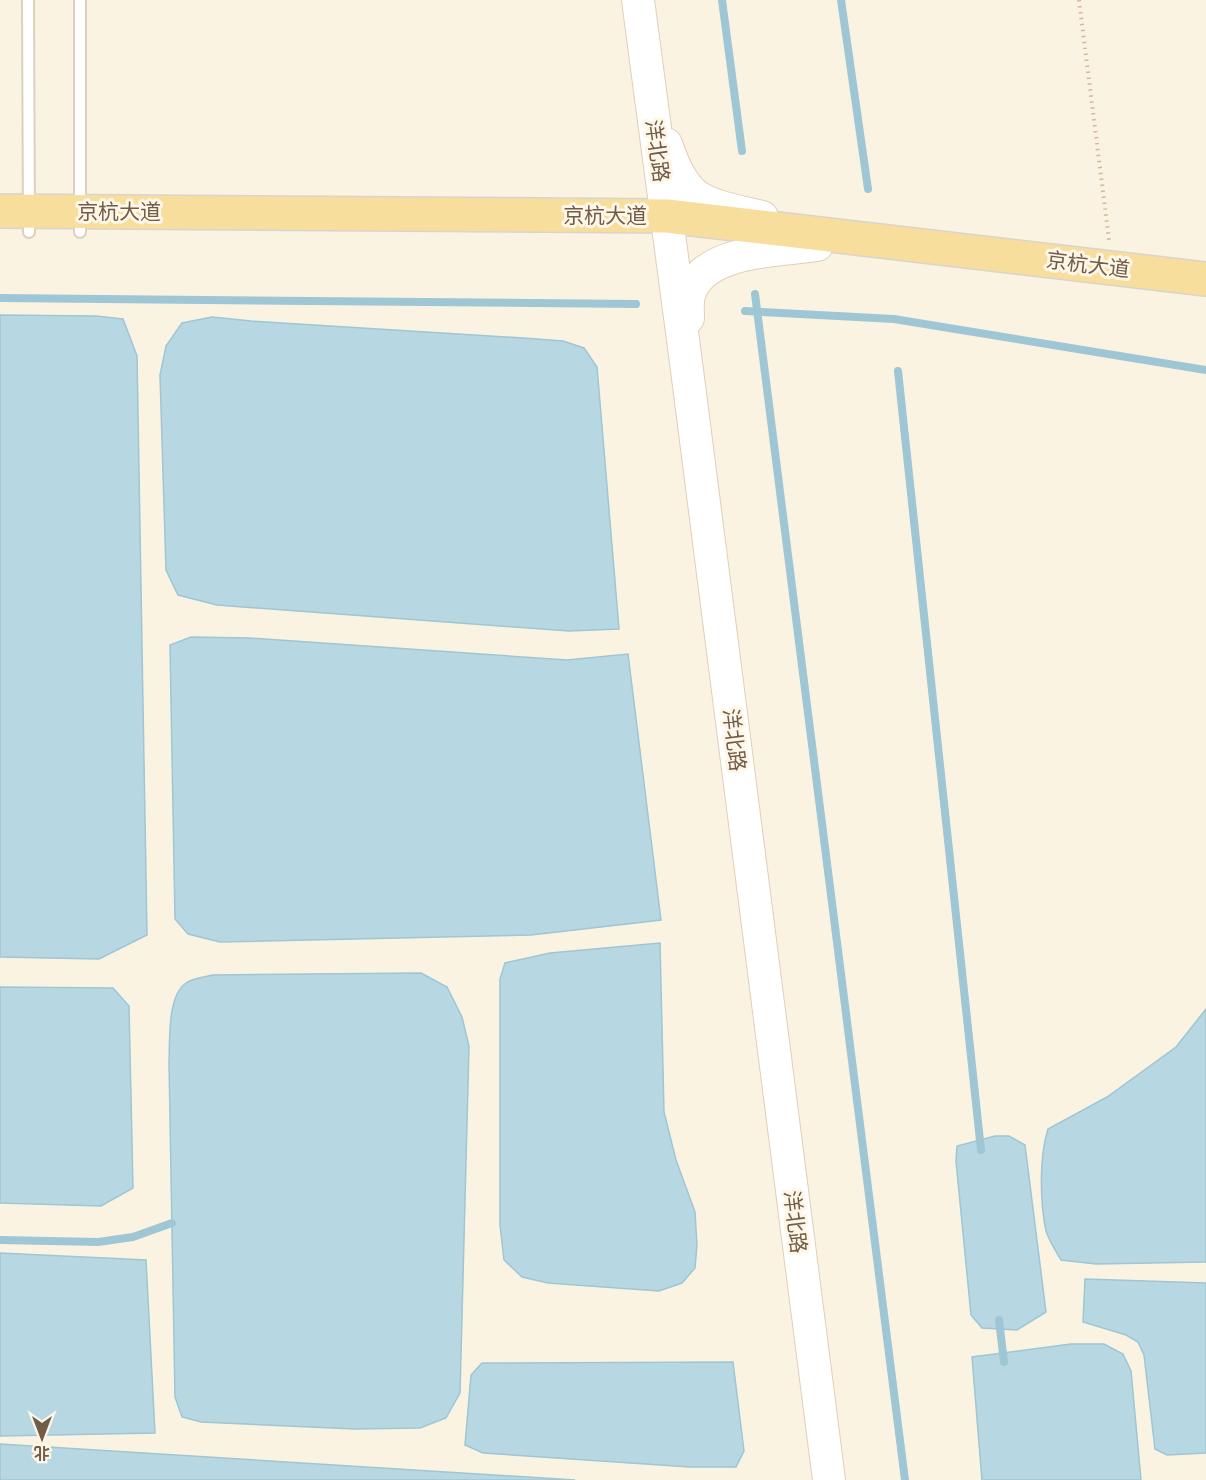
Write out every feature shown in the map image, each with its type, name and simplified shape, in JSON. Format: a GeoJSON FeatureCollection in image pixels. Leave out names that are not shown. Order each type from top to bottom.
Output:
{"type":"FeatureCollection","features":[{"type":"Feature","properties":{"kind":"main road","name":"洋北路"},"geometry":{"type":"LineString","coordinates":[[638,0],[829,1480]]}},
{"type":"Feature","properties":{"kind":"main road"},"geometry":{"type":"LineString","coordinates":[[647,80],[671,160],[686,185],[698,197],[819,240]]}},
{"type":"Feature","properties":{"kind":"main road","name":"京杭大道"},"geometry":{"type":"LineString","coordinates":[[15,222],[668,223],[1206,279]]}},
{"type":"Feature","properties":{"kind":"main road","name":"京杭大道"},"geometry":{"type":"LineString","coordinates":[[819,240],[1206,292]]}},
{"type":"Feature","properties":{"kind":"main road"},"geometry":{"type":"LineString","coordinates":[[687,370],[688,296],[702,273],[734,257],[819,240]]}},
{"type":"Feature","properties":{"kind":"lane"},"geometry":{"type":"LineString","coordinates":[[15,222],[28,0]]}},
{"type":"Feature","properties":{"kind":"lane"},"geometry":{"type":"LineString","coordinates":[[80,0],[80,222]]}},
{"type":"Feature","properties":{"kind":"path"},"geometry":{"type":"LineString","coordinates":[[1079,0],[1113,268]]}},
{"type":"Feature","properties":{"kind":"water"},"geometry":{"type":"Polygon","coordinates":[[[0,315],[96,316],[123,319],[137,356],[147,935],[99,959],[0,957],[0,315]]]}},
{"type":"Feature","properties":{"kind":"water"},"geometry":{"type":"Polygon","coordinates":[[[212,317],[563,341],[584,348],[597,367],[619,629],[569,631],[217,605],[178,595],[166,570],[160,375],[166,346],[182,323],[212,317]]]}},
{"type":"Feature","properties":{"kind":"water"},"geometry":{"type":"Polygon","coordinates":[[[191,637],[249,638],[567,660],[628,654],[661,920],[531,935],[220,942],[188,934],[175,919],[170,645],[191,637]]]}},
{"type":"Feature","properties":{"kind":"water"},"geometry":{"type":"Polygon","coordinates":[[[660,943],[664,1112],[676,1160],[695,1212],[697,1245],[695,1268],[682,1283],[659,1291],[548,1283],[522,1277],[504,1260],[500,1225],[500,979],[505,963],[550,953],[660,943]]]}},
{"type":"Feature","properties":{"kind":"water"},"geometry":{"type":"Polygon","coordinates":[[[421,973],[447,987],[462,1017],[469,1046],[460,1393],[446,1418],[420,1428],[355,1429],[201,1422],[182,1417],[175,1397],[169,1063],[171,1020],[175,998],[186,983],[213,975],[421,973]]]}},
{"type":"Feature","properties":{"kind":"water"},"geometry":{"type":"Polygon","coordinates":[[[0,987],[113,988],[129,1006],[133,1188],[101,1206],[0,1203],[0,987]]]}},
{"type":"Feature","properties":{"kind":"water"},"geometry":{"type":"Polygon","coordinates":[[[1206,1009],[1206,1262],[1096,1264],[1061,1260],[1047,1235],[1044,1219],[1041,1180],[1048,1129],[1107,1097],[1176,1047],[1206,1009]]]}},
{"type":"Feature","properties":{"kind":"water"},"geometry":{"type":"Polygon","coordinates":[[[995,1136],[1009,1136],[1025,1145],[1046,1312],[1017,1330],[982,1328],[971,1315],[956,1161],[957,1146],[995,1136]]]}},
{"type":"Feature","properties":{"kind":"water"},"geometry":{"type":"Polygon","coordinates":[[[0,1253],[146,1260],[155,1433],[0,1436],[0,1253]]]}},
{"type":"Feature","properties":{"kind":"water"},"geometry":{"type":"Polygon","coordinates":[[[1085,1279],[1206,1283],[1206,1453],[1167,1455],[1155,1449],[1144,1355],[1138,1342],[1126,1335],[1083,1322],[1085,1279]]]}},
{"type":"Feature","properties":{"kind":"water"},"geometry":{"type":"Polygon","coordinates":[[[1071,1344],[1104,1344],[1123,1354],[1131,1371],[1141,1480],[982,1480],[972,1357],[1071,1344]]]}},
{"type":"Feature","properties":{"kind":"water"},"geometry":{"type":"Polygon","coordinates":[[[733,1362],[744,1451],[736,1467],[690,1467],[483,1453],[465,1445],[471,1375],[482,1363],[733,1362]]]}},
{"type":"Feature","properties":{"kind":"water"},"geometry":{"type":"Polygon","coordinates":[[[0,1444],[575,1480],[0,1480],[0,1444]]]}},
{"type":"Feature","properties":{"kind":"waterway"},"geometry":{"type":"LineString","coordinates":[[722,0],[742,151]]}},
{"type":"Feature","properties":{"kind":"waterway"},"geometry":{"type":"LineString","coordinates":[[841,0],[868,189]]}},
{"type":"Feature","properties":{"kind":"waterway"},"geometry":{"type":"LineString","coordinates":[[755,294],[905,1480]]}},
{"type":"Feature","properties":{"kind":"waterway"},"geometry":{"type":"LineString","coordinates":[[0,298],[636,304]]}},
{"type":"Feature","properties":{"kind":"waterway"},"geometry":{"type":"LineString","coordinates":[[745,311],[894,319],[1206,370]]}},
{"type":"Feature","properties":{"kind":"waterway"},"geometry":{"type":"LineString","coordinates":[[898,371],[981,1150]]}},
{"type":"Feature","properties":{"kind":"waterway"},"geometry":{"type":"LineString","coordinates":[[0,1240],[98,1242],[133,1237],[172,1223]]}},
{"type":"Feature","properties":{"kind":"waterway"},"geometry":{"type":"LineString","coordinates":[[999,1320],[1004,1362]]}}]}
